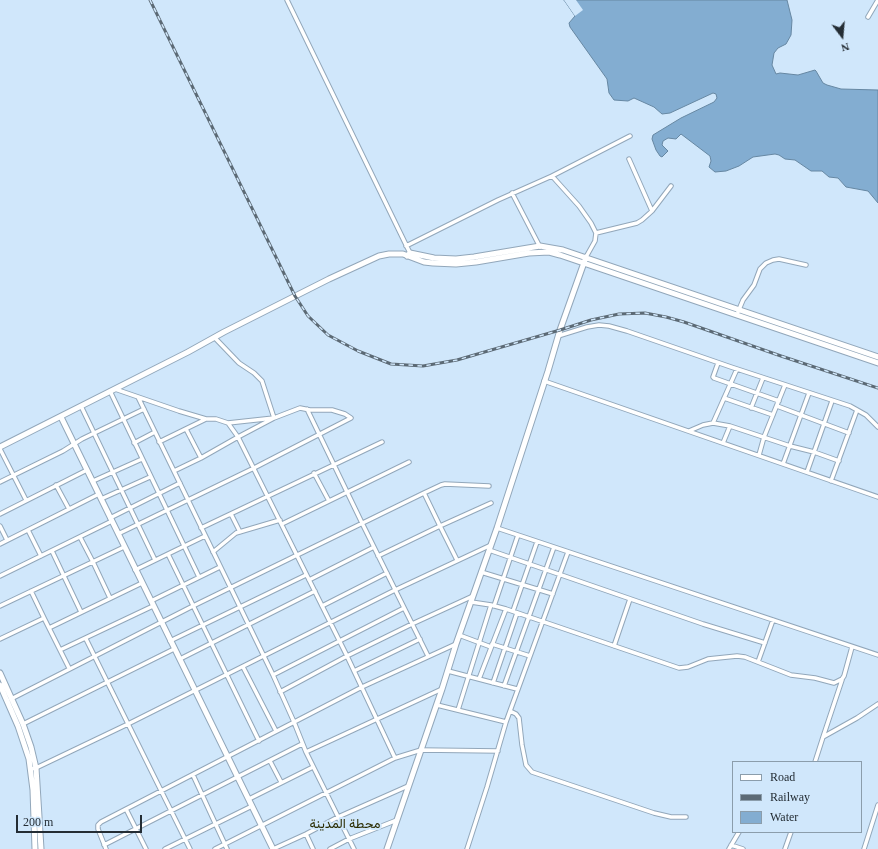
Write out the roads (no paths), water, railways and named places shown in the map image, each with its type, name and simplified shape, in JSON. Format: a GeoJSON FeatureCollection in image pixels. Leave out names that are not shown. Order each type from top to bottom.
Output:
{"type":"FeatureCollection","features":[{"type":"Feature","properties":{"kind":"street"},"geometry":{"type":"LineString","coordinates":[[286,0],[406,246],[408,254],[424,262],[456,264],[529,253],[542,252],[560,255],[878,357]]}},
{"type":"Feature","properties":{"kind":"street"},"geometry":{"type":"LineString","coordinates":[[868,17],[878,0]]}},
{"type":"Feature","properties":{"kind":"street"},"geometry":{"type":"LineString","coordinates":[[406,246],[512,193],[552,176],[630,136]]}},
{"type":"Feature","properties":{"kind":"street"},"geometry":{"type":"LineString","coordinates":[[629,159],[652,211]]}},
{"type":"Feature","properties":{"kind":"street"},"geometry":{"type":"LineString","coordinates":[[387,849],[437,705],[459,635],[497,528],[558,336],[586,257],[595,241],[596,233],[591,223],[579,206],[552,176]]}},
{"type":"Feature","properties":{"kind":"street"},"geometry":{"type":"LineString","coordinates":[[596,233],[637,223],[642,220],[652,211],[671,186]]}},
{"type":"Feature","properties":{"kind":"street"},"geometry":{"type":"LineString","coordinates":[[512,193],[542,252]]}},
{"type":"Feature","properties":{"kind":"street"},"geometry":{"type":"LineString","coordinates":[[26,500],[0,448],[329,279],[379,256],[408,254],[445,259],[465,259],[540,246],[563,250],[878,363]]}},
{"type":"Feature","properties":{"kind":"street"},"geometry":{"type":"LineString","coordinates":[[737,312],[744,297],[754,285],[760,269],[766,263],[780,259],[806,265]]}},
{"type":"Feature","properties":{"kind":"street"},"geometry":{"type":"LineString","coordinates":[[558,336],[586,327],[599,325],[609,326],[857,410],[866,415],[878,426]]}},
{"type":"Feature","properties":{"kind":"street"},"geometry":{"type":"LineString","coordinates":[[215,338],[239,363],[254,373],[262,381],[274,418]]}},
{"type":"Feature","properties":{"kind":"street"},"geometry":{"type":"LineString","coordinates":[[718,363],[713,377],[714,378],[779,401]]}},
{"type":"Feature","properties":{"kind":"street"},"geometry":{"type":"LineString","coordinates":[[713,423],[737,369]]}},
{"type":"Feature","properties":{"kind":"street"},"geometry":{"type":"LineString","coordinates":[[751,408],[763,378]]}},
{"type":"Feature","properties":{"kind":"street"},"geometry":{"type":"LineString","coordinates":[[544,382],[878,497]]}},
{"type":"Feature","properties":{"kind":"street"},"geometry":{"type":"LineString","coordinates":[[759,455],[764,437],[785,385]]}},
{"type":"Feature","properties":{"kind":"street"},"geometry":{"type":"LineString","coordinates":[[112,390],[206,419],[216,419],[228,423],[274,418]]}},
{"type":"Feature","properties":{"kind":"street"},"geometry":{"type":"LineString","coordinates":[[112,390],[122,420],[199,577]]}},
{"type":"Feature","properties":{"kind":"street"},"geometry":{"type":"LineString","coordinates":[[783,464],[809,393]]}},
{"type":"Feature","properties":{"kind":"street"},"geometry":{"type":"LineString","coordinates":[[138,397],[272,675],[294,722],[302,744],[354,849]]}},
{"type":"Feature","properties":{"kind":"street"},"geometry":{"type":"LineString","coordinates":[[724,398],[773,415]]}},
{"type":"Feature","properties":{"kind":"street"},"geometry":{"type":"LineString","coordinates":[[807,472],[832,401]]}},
{"type":"Feature","properties":{"kind":"street"},"geometry":{"type":"LineString","coordinates":[[80,406],[155,560]]}},
{"type":"Feature","properties":{"kind":"street"},"geometry":{"type":"LineString","coordinates":[[777,406],[849,433]]}},
{"type":"Feature","properties":{"kind":"street"},"geometry":{"type":"LineString","coordinates":[[118,534],[319,436],[350,420],[351,417],[341,412],[332,410],[307,410],[300,408],[274,418],[174,471]]}},
{"type":"Feature","properties":{"kind":"street"},"geometry":{"type":"LineString","coordinates":[[0,482],[144,410]]}},
{"type":"Feature","properties":{"kind":"street"},"geometry":{"type":"LineString","coordinates":[[307,410],[428,656]]}},
{"type":"Feature","properties":{"kind":"street"},"geometry":{"type":"LineString","coordinates":[[832,481],[857,410]]}},
{"type":"Feature","properties":{"kind":"street"},"geometry":{"type":"LineString","coordinates":[[61,417],[160,622],[180,659],[273,849],[338,817],[408,786]]}},
{"type":"Feature","properties":{"kind":"street"},"geometry":{"type":"LineString","coordinates":[[159,442],[206,419]]}},
{"type":"Feature","properties":{"kind":"street"},"geometry":{"type":"LineString","coordinates":[[228,423],[238,437],[281,522],[395,758]]}},
{"type":"Feature","properties":{"kind":"street"},"geometry":{"type":"LineString","coordinates":[[689,431],[703,425],[713,423],[730,426],[839,461]]}},
{"type":"Feature","properties":{"kind":"street"},"geometry":{"type":"LineString","coordinates":[[723,443],[730,426]]}},
{"type":"Feature","properties":{"kind":"street"},"geometry":{"type":"LineString","coordinates":[[186,429],[201,458]]}},
{"type":"Feature","properties":{"kind":"street"},"geometry":{"type":"LineString","coordinates":[[134,444],[155,432]]}},
{"type":"Feature","properties":{"kind":"street"},"geometry":{"type":"LineString","coordinates":[[201,528],[382,442]]}},
{"type":"Feature","properties":{"kind":"street"},"geometry":{"type":"LineString","coordinates":[[92,481],[142,459]]}},
{"type":"Feature","properties":{"kind":"street"},"geometry":{"type":"LineString","coordinates":[[213,552],[230,537],[240,532],[281,522],[329,501],[409,462]]}},
{"type":"Feature","properties":{"kind":"street"},"geometry":{"type":"LineString","coordinates":[[0,514],[87,470]]}},
{"type":"Feature","properties":{"kind":"street"},"geometry":{"type":"LineString","coordinates":[[314,473],[329,501]]}},
{"type":"Feature","properties":{"kind":"street"},"geometry":{"type":"LineString","coordinates":[[0,544],[69,510],[150,477]]}},
{"type":"Feature","properties":{"kind":"street"},"geometry":{"type":"LineString","coordinates":[[0,576],[80,537],[130,507],[180,483]]}},
{"type":"Feature","properties":{"kind":"street"},"geometry":{"type":"LineString","coordinates":[[10,699],[160,622],[424,493],[445,484],[489,486]]}},
{"type":"Feature","properties":{"kind":"street"},"geometry":{"type":"LineString","coordinates":[[56,486],[69,510]]}},
{"type":"Feature","properties":{"kind":"street"},"geometry":{"type":"LineString","coordinates":[[424,493],[457,560]]}},
{"type":"Feature","properties":{"kind":"street"},"geometry":{"type":"LineString","coordinates":[[378,556],[491,503]]}},
{"type":"Feature","properties":{"kind":"street"},"geometry":{"type":"LineString","coordinates":[[231,514],[240,532]]}},
{"type":"Feature","properties":{"kind":"street"},"geometry":{"type":"LineString","coordinates":[[0,526],[7,540]]}},
{"type":"Feature","properties":{"kind":"street"},"geometry":{"type":"LineString","coordinates":[[497,528],[878,655]]}},
{"type":"Feature","properties":{"kind":"street"},"geometry":{"type":"LineString","coordinates":[[28,530],[41,556]]}},
{"type":"Feature","properties":{"kind":"street"},"geometry":{"type":"LineString","coordinates":[[458,710],[479,642],[518,535]]}},
{"type":"Feature","properties":{"kind":"street"},"geometry":{"type":"LineString","coordinates":[[135,570],[205,536]]}},
{"type":"Feature","properties":{"kind":"street"},"geometry":{"type":"LineString","coordinates":[[80,537],[110,598]]}},
{"type":"Feature","properties":{"kind":"street"},"geometry":{"type":"LineString","coordinates":[[492,683],[537,542]]}},
{"type":"Feature","properties":{"kind":"street"},"geometry":{"type":"LineString","coordinates":[[0,606],[124,547]]}},
{"type":"Feature","properties":{"kind":"street"},"geometry":{"type":"LineString","coordinates":[[309,580],[374,547]]}},
{"type":"Feature","properties":{"kind":"street"},"geometry":{"type":"LineString","coordinates":[[504,686],[554,547]]}},
{"type":"Feature","properties":{"kind":"street"},"geometry":{"type":"LineString","coordinates":[[34,768],[128,724],[457,560],[490,548],[510,558],[765,643]]}},
{"type":"Feature","properties":{"kind":"street"},"geometry":{"type":"LineString","coordinates":[[52,551],[81,612]]}},
{"type":"Feature","properties":{"kind":"street"},"geometry":{"type":"LineString","coordinates":[[466,849],[517,689],[568,552]]}},
{"type":"Feature","properties":{"kind":"street"},"geometry":{"type":"LineString","coordinates":[[168,554],[259,741]]}},
{"type":"Feature","properties":{"kind":"street"},"geometry":{"type":"LineString","coordinates":[[60,650],[86,639],[183,585],[220,567]]}},
{"type":"Feature","properties":{"kind":"street"},"geometry":{"type":"LineString","coordinates":[[481,572],[553,594]]}},
{"type":"Feature","properties":{"kind":"street"},"geometry":{"type":"LineString","coordinates":[[322,606],[387,573]]}},
{"type":"Feature","properties":{"kind":"street"},"geometry":{"type":"LineString","coordinates":[[170,641],[306,575]]}},
{"type":"Feature","properties":{"kind":"street"},"geometry":{"type":"LineString","coordinates":[[48,628],[142,583]]}},
{"type":"Feature","properties":{"kind":"street"},"geometry":{"type":"LineString","coordinates":[[31,591],[69,668]]}},
{"type":"Feature","properties":{"kind":"street"},"geometry":{"type":"LineString","coordinates":[[180,659],[315,591]]}},
{"type":"Feature","properties":{"kind":"street"},"geometry":{"type":"LineString","coordinates":[[280,692],[347,656],[412,624],[472,599],[530,617],[679,668],[708,659],[734,656],[746,657],[797,676],[810,677],[834,683],[842,679]]}},
{"type":"Feature","properties":{"kind":"street"},"geometry":{"type":"LineString","coordinates":[[614,646],[630,599]]}},
{"type":"Feature","properties":{"kind":"street"},"geometry":{"type":"LineString","coordinates":[[272,675],[404,608]]}},
{"type":"Feature","properties":{"kind":"street"},"geometry":{"type":"LineString","coordinates":[[479,679],[506,609]]}},
{"type":"Feature","properties":{"kind":"street"},"geometry":{"type":"LineString","coordinates":[[0,639],[44,618]]}},
{"type":"Feature","properties":{"kind":"street"},"geometry":{"type":"LineString","coordinates":[[758,662],[773,620]]}},
{"type":"Feature","properties":{"kind":"street"},"geometry":{"type":"LineString","coordinates":[[459,635],[530,656]]}},
{"type":"Feature","properties":{"kind":"street"},"geometry":{"type":"LineString","coordinates":[[86,639],[190,849]]}},
{"type":"Feature","properties":{"kind":"street"},"geometry":{"type":"LineString","coordinates":[[354,671],[420,639]]}},
{"type":"Feature","properties":{"kind":"street"},"geometry":{"type":"LineString","coordinates":[[106,849],[98,829],[99,823],[276,731],[428,656],[456,644]]}},
{"type":"Feature","properties":{"kind":"street"},"geometry":{"type":"LineString","coordinates":[[815,761],[846,671],[852,647]]}},
{"type":"Feature","properties":{"kind":"street"},"geometry":{"type":"LineString","coordinates":[[23,724],[174,649]]}},
{"type":"Feature","properties":{"kind":"street"},"geometry":{"type":"LineString","coordinates":[[243,667],[276,731]]}},
{"type":"Feature","properties":{"kind":"street"},"geometry":{"type":"LineString","coordinates":[[448,671],[517,689]]}},
{"type":"Feature","properties":{"kind":"street"},"geometry":{"type":"LineString","coordinates":[[0,673],[18,726],[31,758]]}},
{"type":"Feature","properties":{"kind":"street"},"geometry":{"type":"LineString","coordinates":[[0,685],[10,699],[23,724],[34,768],[41,849]]}},
{"type":"Feature","properties":{"kind":"street"},"geometry":{"type":"LineString","coordinates":[[306,752],[442,689]]}},
{"type":"Feature","properties":{"kind":"street"},"geometry":{"type":"LineString","coordinates":[[823,737],[857,718],[878,704]]}},
{"type":"Feature","properties":{"kind":"street"},"geometry":{"type":"LineString","coordinates":[[437,705],[506,722]]}},
{"type":"Feature","properties":{"kind":"street"},"geometry":{"type":"LineString","coordinates":[[510,711],[516,714],[519,718],[524,755],[528,768],[532,772],[654,813],[686,817]]}},
{"type":"Feature","properties":{"kind":"street"},"geometry":{"type":"LineString","coordinates":[[104,845],[302,744]]}},
{"type":"Feature","properties":{"kind":"street"},"geometry":{"type":"LineString","coordinates":[[216,849],[325,792],[395,758],[421,750],[498,751]]}},
{"type":"Feature","properties":{"kind":"street"},"geometry":{"type":"LineString","coordinates":[[270,761],[281,782]]}},
{"type":"Feature","properties":{"kind":"street"},"geometry":{"type":"LineString","coordinates":[[248,799],[313,767]]}},
{"type":"Feature","properties":{"kind":"street"},"geometry":{"type":"LineString","coordinates":[[34,768],[35,849]]}},
{"type":"Feature","properties":{"kind":"street"},"geometry":{"type":"LineString","coordinates":[[193,775],[228,849]]}},
{"type":"Feature","properties":{"kind":"street"},"geometry":{"type":"LineString","coordinates":[[864,849],[878,805]]}},
{"type":"Feature","properties":{"kind":"street"},"geometry":{"type":"LineString","coordinates":[[165,849],[252,806]]}},
{"type":"Feature","properties":{"kind":"street"},"geometry":{"type":"LineString","coordinates":[[126,810],[146,849]]}},
{"type":"Feature","properties":{"kind":"street"},"geometry":{"type":"LineString","coordinates":[[330,849],[397,820]]}},
{"type":"Feature","properties":{"kind":"street"},"geometry":{"type":"LineString","coordinates":[[729,849],[739,833]]}},
{"type":"Feature","properties":{"kind":"street"},"geometry":{"type":"LineString","coordinates":[[785,849],[791,833]]}},
{"type":"Feature","properties":{"kind":"street"},"geometry":{"type":"LineString","coordinates":[[306,834],[314,849]]}},
{"type":"Feature","properties":{"kind":"street"},"geometry":{"type":"LineString","coordinates":[[731,845],[743,849]]}},
{"type":"Feature","properties":{"kind":"water"},"geometry":{"type":"Polygon","coordinates":[[[564,0],[787,0],[792,20],[791,35],[786,44],[778,48],[774,53],[772,65],[776,74],[798,75],[815,70],[823,83],[827,85],[841,89],[878,90],[878,203],[868,191],[846,187],[838,178],[829,177],[822,171],[811,171],[795,160],[785,159],[775,154],[753,157],[739,166],[726,171],[715,172],[709,167],[711,161],[710,156],[681,134],[676,139],[668,138],[663,141],[662,145],[668,151],[662,157],[660,156],[652,139],[653,135],[681,118],[714,102],[717,98],[716,94],[713,93],[670,113],[662,114],[654,107],[634,98],[628,101],[614,100],[609,93],[607,79],[570,27],[569,23],[575,16],[564,0]]]}},
{"type":"Feature","properties":{"kind":"railway"},"geometry":{"type":"LineString","coordinates":[[150,0],[295,296],[308,316],[328,335],[358,351],[391,364],[423,366],[457,360],[591,320],[619,314],[645,313],[684,322],[878,388]]}},
{"type":"Feature","properties":{"kind":"district","name":"محطة المدينة"},"geometry":{"type":"Point","coordinates":[345,825]}}]}
